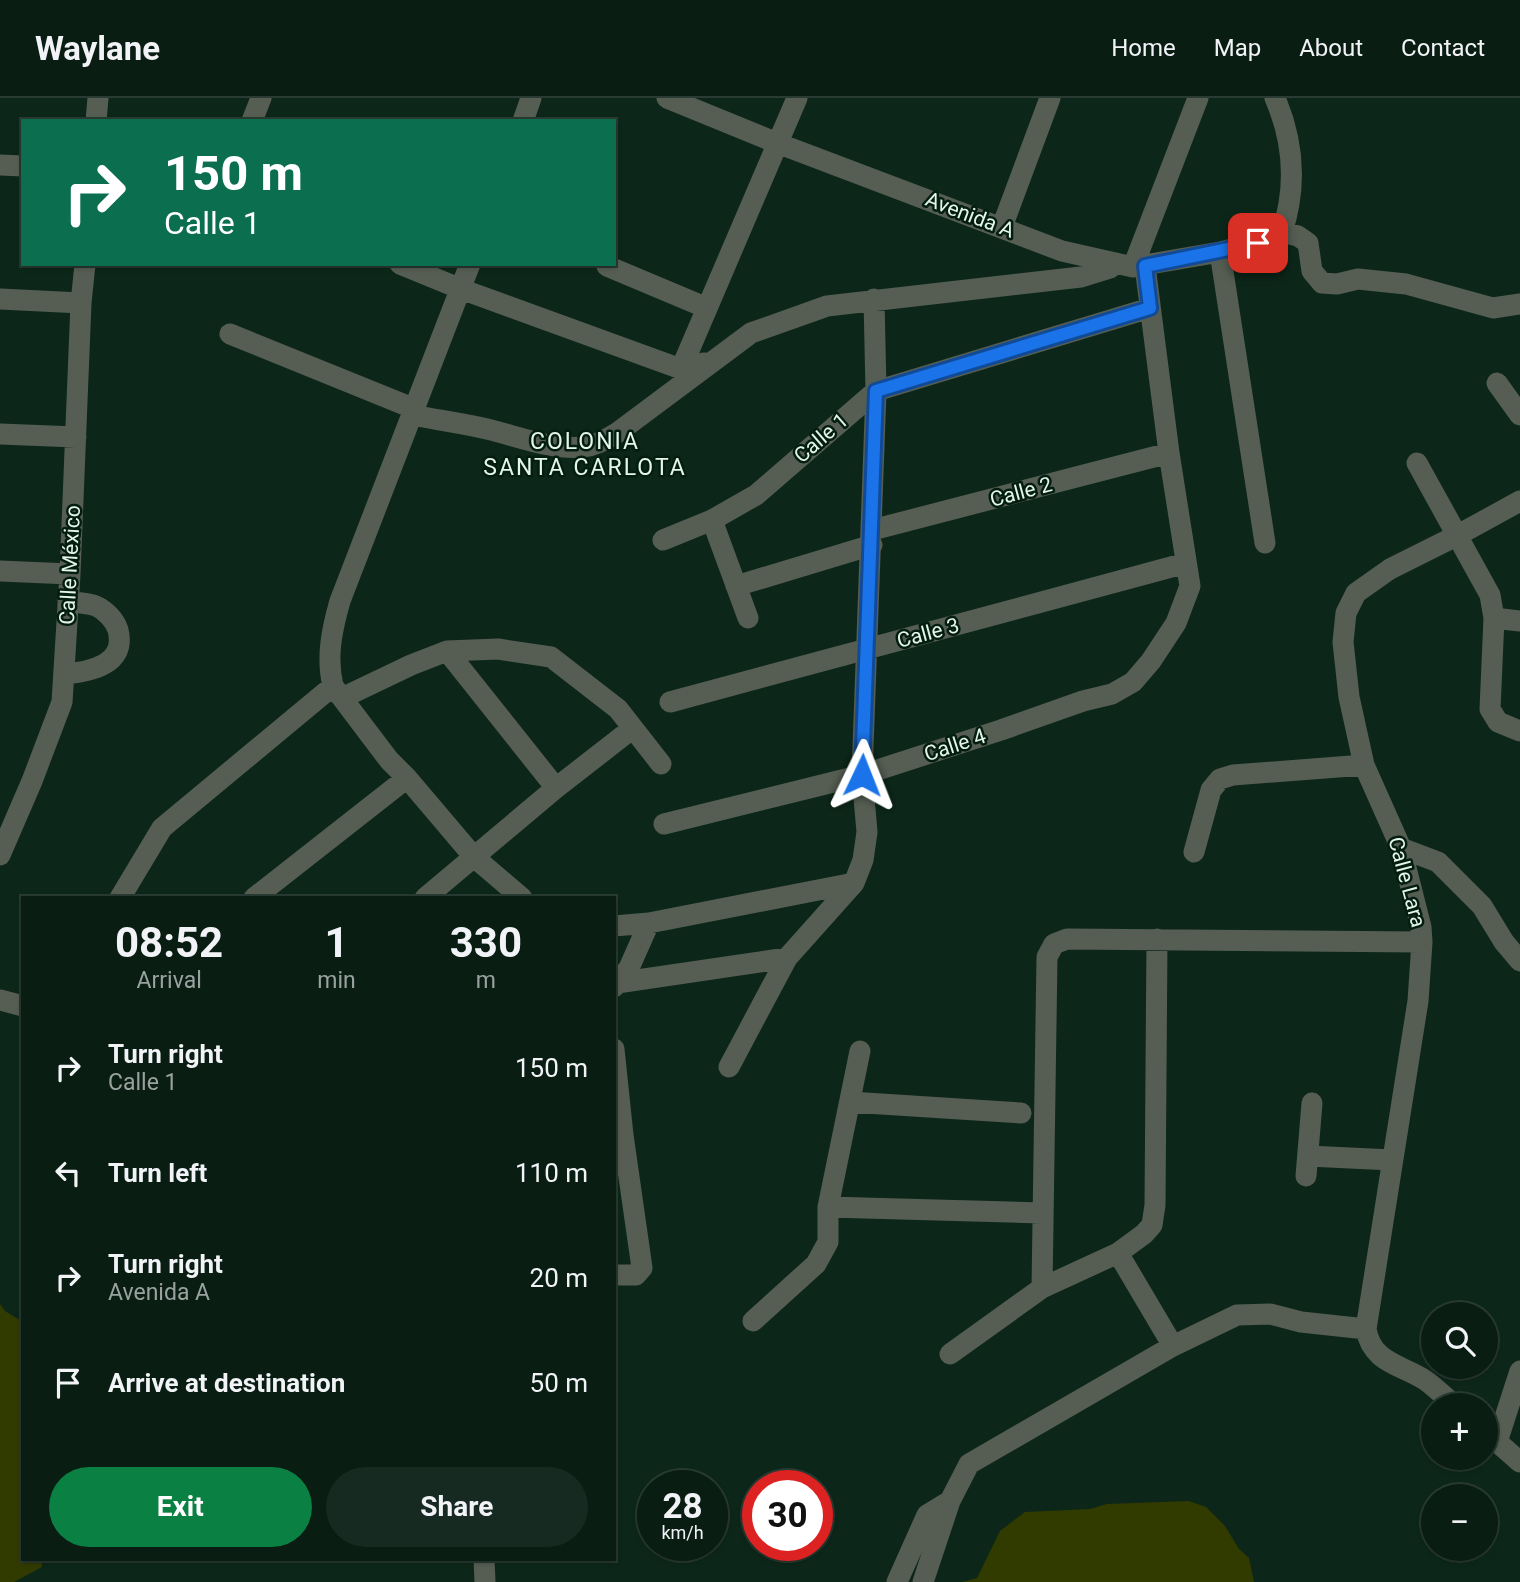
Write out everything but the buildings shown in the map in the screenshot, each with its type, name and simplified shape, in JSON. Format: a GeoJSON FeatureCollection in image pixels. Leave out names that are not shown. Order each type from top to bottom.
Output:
{"type":"FeatureCollection","features":[{"type":"Feature","properties":{"kind":"street"},"geometry":{"type":"LineString","coordinates":[[96,119],[98,98]]}},
{"type":"Feature","properties":{"kind":"street"},"geometry":{"type":"LineString","coordinates":[[253,119],[261,98]]}},
{"type":"Feature","properties":{"kind":"street"},"geometry":{"type":"LineString","coordinates":[[524,119],[531,98]]}},
{"type":"Feature","properties":{"kind":"street","name":"Avenida A"},"geometry":{"type":"LineString","coordinates":[[667,98],[777,143],[1062,251],[1131,265],[1220,252],[1258,243],[1282,232]]}},
{"type":"Feature","properties":{"kind":"street"},"geometry":{"type":"LineString","coordinates":[[681,369],[797,98]]}},
{"type":"Feature","properties":{"kind":"street"},"geometry":{"type":"LineString","coordinates":[[1002,227],[1051,98]]}},
{"type":"Feature","properties":{"kind":"street"},"geometry":{"type":"LineString","coordinates":[[1186,563],[1150,308],[1131,265],[1198,98]]}},
{"type":"Feature","properties":{"kind":"street"},"geometry":{"type":"LineString","coordinates":[[1275,98],[1285,121],[1293,170],[1289,210],[1282,232],[1298,236],[1308,243],[1312,271],[1322,282],[1337,284],[1358,279],[1406,284],[1493,308],[1520,304]]}},
{"type":"Feature","properties":{"kind":"street"},"geometry":{"type":"LineString","coordinates":[[0,165],[21,166]]}},
{"type":"Feature","properties":{"kind":"street"},"geometry":{"type":"LineString","coordinates":[[1220,252],[1265,543]]}},
{"type":"Feature","properties":{"kind":"street"},"geometry":{"type":"LineString","coordinates":[[230,334],[413,412],[532,440],[585,447],[617,433],[751,333],[827,306],[1081,277],[1131,265]]}},
{"type":"Feature","properties":{"kind":"street","name":"Calle México"},"geometry":{"type":"LineString","coordinates":[[0,855],[62,702],[85,266]]}},
{"type":"Feature","properties":{"kind":"street"},"geometry":{"type":"LineString","coordinates":[[405,266],[681,369],[696,367],[717,358]]}},
{"type":"Feature","properties":{"kind":"street"},"geometry":{"type":"LineString","coordinates":[[469,266],[340,601],[331,632],[330,672],[338,692],[389,760],[474,857],[520,896]]}},
{"type":"Feature","properties":{"kind":"street"},"geometry":{"type":"LineString","coordinates":[[607,267],[707,308]]}},
{"type":"Feature","properties":{"kind":"street"},"geometry":{"type":"LineString","coordinates":[[0,299],[81,303]]}},
{"type":"Feature","properties":{"kind":"street"},"geometry":{"type":"LineString","coordinates":[[729,1067],[787,958],[854,883],[863,860],[867,832],[862,775],[876,391],[874,299]]}},
{"type":"Feature","properties":{"kind":"street","name":"Calle 1"},"geometry":{"type":"LineString","coordinates":[[663,540],[712,520],[756,495],[876,391],[1150,308]]}},
{"type":"Feature","properties":{"kind":"street"},"geometry":{"type":"LineString","coordinates":[[1497,383],[1520,415]]}},
{"type":"Feature","properties":{"kind":"street"},"geometry":{"type":"LineString","coordinates":[[0,434],[76,438]]}},
{"type":"Feature","properties":{"kind":"street","name":"Calle 2"},"geometry":{"type":"LineString","coordinates":[[736,586],[872,538],[1169,453]]}},
{"type":"Feature","properties":{"kind":"street"},"geometry":{"type":"LineString","coordinates":[[1417,463],[1490,595],[1494,618],[1490,709],[1498,722],[1520,732]]}},
{"type":"Feature","properties":{"kind":"street","name":"Calle Lara"},"geometry":{"type":"LineString","coordinates":[[1366,1329],[1418,1001],[1422,942],[1421,927],[1401,848],[1364,765],[1349,697],[1343,642],[1346,613],[1356,593],[1390,569],[1520,501]]}},
{"type":"Feature","properties":{"kind":"street"},"geometry":{"type":"LineString","coordinates":[[712,520],[748,618]]}},
{"type":"Feature","properties":{"kind":"street","name":"Calle 4"},"geometry":{"type":"LineString","coordinates":[[664,824],[862,775],[1083,701],[1112,694],[1133,681],[1151,661],[1176,623],[1190,586],[1186,563]]}},
{"type":"Feature","properties":{"kind":"street","name":"Calle 3"},"geometry":{"type":"LineString","coordinates":[[670,702],[1186,563]]}},
{"type":"Feature","properties":{"kind":"street"},"geometry":{"type":"LineString","coordinates":[[0,571],[70,574]]}},
{"type":"Feature","properties":{"kind":"street"},"geometry":{"type":"LineString","coordinates":[[64,674],[90,672],[106,663],[116,654],[120,640],[116,625],[96,606],[68,601]]}},
{"type":"Feature","properties":{"kind":"street"},"geometry":{"type":"LineString","coordinates":[[1494,618],[1520,621]]}},
{"type":"Feature","properties":{"kind":"street"},"geometry":{"type":"LineString","coordinates":[[121,896],[162,828],[338,692],[447,651],[498,649],[551,657],[618,709],[661,764]]}},
{"type":"Feature","properties":{"kind":"street"},"geometry":{"type":"LineString","coordinates":[[447,651],[555,788]]}},
{"type":"Feature","properties":{"kind":"street"},"geometry":{"type":"LineString","coordinates":[[427,896],[555,788],[633,728]]}},
{"type":"Feature","properties":{"kind":"street"},"geometry":{"type":"LineString","coordinates":[[1194,852],[1211,790],[1220,779],[1233,775],[1364,765]]}},
{"type":"Feature","properties":{"kind":"street"},"geometry":{"type":"LineString","coordinates":[[257,896],[407,778]]}},
{"type":"Feature","properties":{"kind":"street"},"geometry":{"type":"LineString","coordinates":[[1401,848],[1438,862],[1482,906],[1504,942],[1520,961]]}},
{"type":"Feature","properties":{"kind":"street"},"geometry":{"type":"LineString","coordinates":[[616,926],[649,923],[854,883]]}},
{"type":"Feature","properties":{"kind":"street"},"geometry":{"type":"LineString","coordinates":[[616,985],[629,968],[649,923]]}},
{"type":"Feature","properties":{"kind":"street"},"geometry":{"type":"LineString","coordinates":[[1042,1288],[1047,957],[1054,944],[1067,939],[1422,942]]}},
{"type":"Feature","properties":{"kind":"street"},"geometry":{"type":"LineString","coordinates":[[950,1354],[1042,1288],[1118,1253],[1152,1225],[1156,1205],[1157,939]]}},
{"type":"Feature","properties":{"kind":"street"},"geometry":{"type":"LineString","coordinates":[[616,985],[787,958]]}},
{"type":"Feature","properties":{"kind":"street"},"geometry":{"type":"LineString","coordinates":[[0,1000],[21,1005]]}},
{"type":"Feature","properties":{"kind":"street"},"geometry":{"type":"LineString","coordinates":[[753,1321],[816,1264],[828,1242],[828,1207],[860,1051]]}},
{"type":"Feature","properties":{"kind":"street"},"geometry":{"type":"LineString","coordinates":[[616,1092],[618,1136],[642,1268],[636,1275],[616,1275]]}},
{"type":"Feature","properties":{"kind":"street"},"geometry":{"type":"LineString","coordinates":[[850,1102],[1021,1112]]}},
{"type":"Feature","properties":{"kind":"street"},"geometry":{"type":"LineString","coordinates":[[1312,1103],[1307,1166],[1392,1160]]}},
{"type":"Feature","properties":{"kind":"street"},"geometry":{"type":"LineString","coordinates":[[828,1207],[1042,1213]]}},
{"type":"Feature","properties":{"kind":"street"},"geometry":{"type":"LineString","coordinates":[[1118,1253],[1173,1346]]}},
{"type":"Feature","properties":{"kind":"street"},"geometry":{"type":"LineString","coordinates":[[923,1582],[950,1501],[969,1464],[1173,1346],[1237,1315],[1270,1314],[1301,1322],[1366,1329],[1373,1349],[1391,1364],[1424,1380],[1440,1393]]}},
{"type":"Feature","properties":{"kind":"street"},"geometry":{"type":"LineString","coordinates":[[1498,1423],[1520,1371]]}},
{"type":"Feature","properties":{"kind":"street"},"geometry":{"type":"LineString","coordinates":[[1498,1442],[1520,1462]]}},
{"type":"Feature","properties":{"kind":"street"},"geometry":{"type":"LineString","coordinates":[[897,1582],[926,1515],[950,1501]]}},
{"type":"Feature","properties":{"kind":"street"},"geometry":{"type":"LineString","coordinates":[[484,1561],[485,1582]]}},
{"type":"Feature","properties":{"kind":"green space"},"geometry":{"type":"Polygon","coordinates":[[[0,1304],[5,1311],[21,1321],[21,1561],[41,1561],[42,1567],[14,1582],[0,1582],[0,1304]]]}},
{"type":"Feature","properties":{"kind":"green space"},"geometry":{"type":"Polygon","coordinates":[[[1189,1501],[1206,1507],[1225,1526],[1239,1549],[1249,1558],[1254,1582],[962,1582],[977,1578],[1000,1531],[1025,1512],[1090,1509],[1107,1504],[1189,1501]]]}},
{"type":"Feature","properties":{"kind":"district","name":"COLONIA SANTA CARLOTA"},"geometry":{"type":"Point","coordinates":[585,454]}},
{"type":"Feature","properties":{"kind":"route"},"geometry":{"type":"LineString","coordinates":[[862,775],[876,391],[1150,308],[1145,266],[1258,243]]}}]}
